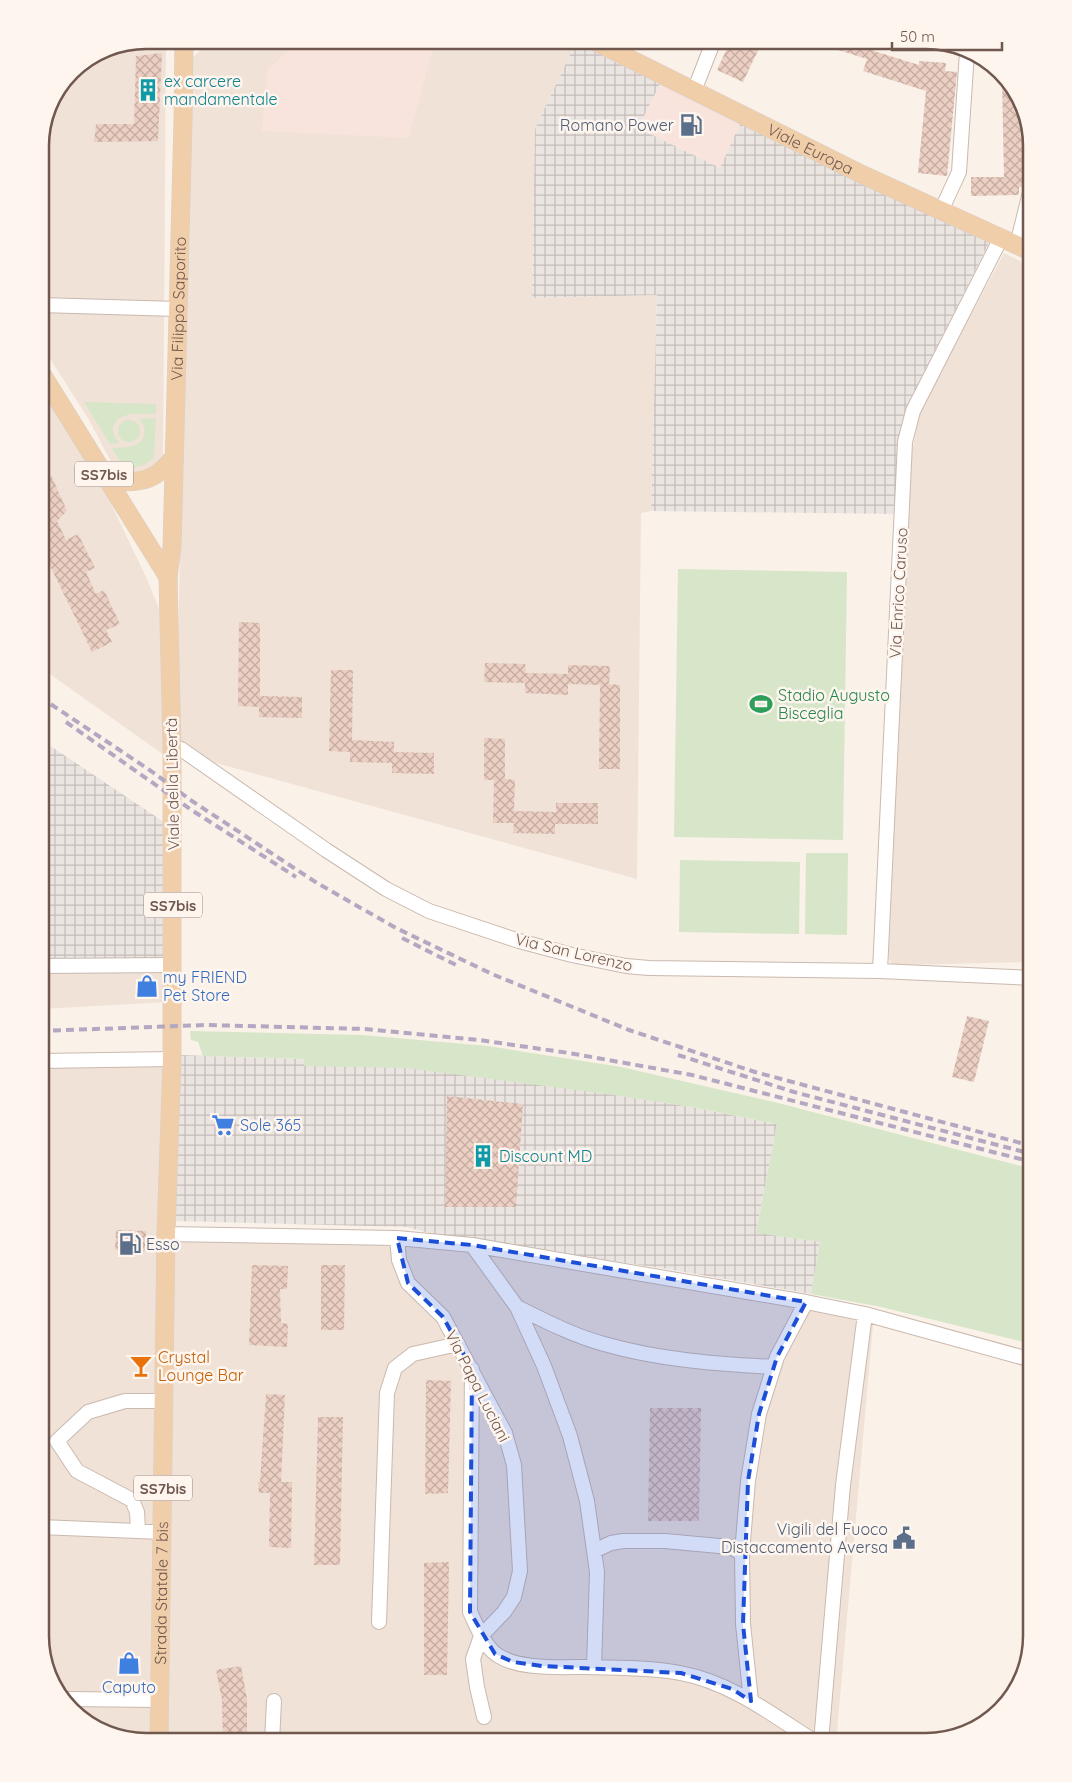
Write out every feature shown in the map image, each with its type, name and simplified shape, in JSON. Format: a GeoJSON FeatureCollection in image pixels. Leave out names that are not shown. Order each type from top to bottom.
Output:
{"type":"FeatureCollection","features":[{"type":"Feature","properties":{"kind":"main road","name":"Via Filippo Saporito"},"geometry":{"type":"LineString","coordinates":[[168,577],[172,547],[184,49]]}},
{"type":"Feature","properties":{"kind":"main road","name":"Viale Europa"},"geometry":{"type":"LineString","coordinates":[[610,49],[863,175],[1023,249]]}},
{"type":"Feature","properties":{"kind":"main road","name":"SS7bis"},"geometry":{"type":"LineString","coordinates":[[49,386],[168,577]]}},
{"type":"Feature","properties":{"kind":"main road"},"geometry":{"type":"LineString","coordinates":[[108,481],[132,483],[148,480],[164,470],[174,457]]}},
{"type":"Feature","properties":{"kind":"main road","name":"Viale della Libertà"},"geometry":{"type":"LineString","coordinates":[[166,1234],[173,965],[172,755],[168,577]]}},
{"type":"Feature","properties":{"kind":"main road","name":"Strada Statale 7 bis"},"geometry":{"type":"LineString","coordinates":[[159,1733],[166,1234]]}},
{"type":"Feature","properties":{"kind":"street"},"geometry":{"type":"LineString","coordinates":[[694,91],[710,49]]}},
{"type":"Feature","properties":{"kind":"street"},"geometry":{"type":"LineString","coordinates":[[941,210],[959,172],[967,58]]}},
{"type":"Feature","properties":{"kind":"street","name":"Via Enrico Caruso"},"geometry":{"type":"LineString","coordinates":[[880,971],[905,442],[913,411],[1001,238]]}},
{"type":"Feature","properties":{"kind":"street"},"geometry":{"type":"LineString","coordinates":[[49,305],[178,309]]}},
{"type":"Feature","properties":{"kind":"street","name":"Via San Lorenzo"},"geometry":{"type":"LineString","coordinates":[[172,755],[183,763],[194,759],[386,889],[429,911],[519,941],[572,955],[626,966],[880,971],[1023,978]]}},
{"type":"Feature","properties":{"kind":"street"},"geometry":{"type":"LineString","coordinates":[[49,966],[173,965]]}},
{"type":"Feature","properties":{"kind":"street"},"geometry":{"type":"LineString","coordinates":[[49,1061],[172,1060]]}},
{"type":"Feature","properties":{"kind":"street"},"geometry":{"type":"LineString","coordinates":[[166,1234],[397,1238],[472,1245],[806,1302],[865,1314],[1023,1358]]}},
{"type":"Feature","properties":{"kind":"street","name":"Via Papa Luciani"},"geometry":{"type":"LineString","coordinates":[[397,1238],[400,1260],[408,1283],[444,1318],[505,1433],[514,1465],[520,1571],[514,1597],[504,1612],[482,1636],[473,1659],[476,1687],[484,1717]]}},
{"type":"Feature","properties":{"kind":"street"},"geometry":{"type":"LineString","coordinates":[[472,1245],[517,1307],[544,1366],[570,1436],[587,1501],[597,1572],[594,1667]]}},
{"type":"Feature","properties":{"kind":"street"},"geometry":{"type":"LineString","coordinates":[[751,1701],[743,1624],[742,1553],[748,1481],[757,1423],[777,1357],[806,1302]]}},
{"type":"Feature","properties":{"kind":"street"},"geometry":{"type":"LineString","coordinates":[[517,1307],[554,1325],[603,1344],[658,1357],[714,1364],[774,1367]]}},
{"type":"Feature","properties":{"kind":"street"},"geometry":{"type":"LineString","coordinates":[[822,1733],[843,1485],[865,1314]]}},
{"type":"Feature","properties":{"kind":"street"},"geometry":{"type":"LineString","coordinates":[[379,1622],[387,1394],[395,1368],[413,1354],[458,1344]]}},
{"type":"Feature","properties":{"kind":"street"},"geometry":{"type":"LineString","coordinates":[[472,1369],[470,1612],[482,1636],[495,1654],[513,1662],[542,1666],[625,1668],[681,1673],[732,1689],[801,1733]]}},
{"type":"Feature","properties":{"kind":"street"},"geometry":{"type":"LineString","coordinates":[[138,1530],[137,1512],[132,1500],[78,1471],[57,1441],[88,1412],[125,1401],[164,1401]]}},
{"type":"Feature","properties":{"kind":"street"},"geometry":{"type":"LineString","coordinates":[[49,1527],[162,1532]]}},
{"type":"Feature","properties":{"kind":"street"},"geometry":{"type":"LineString","coordinates":[[594,1550],[623,1540],[666,1541],[730,1547],[742,1553]]}},
{"type":"Feature","properties":{"kind":"street"},"geometry":{"type":"LineString","coordinates":[[72,1699],[159,1700]]}},
{"type":"Feature","properties":{"kind":"street"},"geometry":{"type":"LineString","coordinates":[[272,1733],[274,1701]]}},
{"type":"Feature","properties":{"kind":"highlighted area"},"geometry":{"type":"Polygon","coordinates":[[[397,1238],[472,1245],[806,1302],[777,1357],[759,1414],[748,1481],[743,1624],[751,1701],[732,1689],[681,1673],[542,1666],[513,1662],[495,1654],[470,1612],[472,1369],[443,1317],[408,1283],[397,1238]]]}},
{"type":"Feature","properties":{"kind":"shaded area"},"geometry":{"type":"Polygon","coordinates":[[[166,49],[163,462],[139,475],[116,471],[88,418],[49,357],[49,140],[52,121],[65,92],[92,65],[115,54],[127,51],[166,49]]]}},
{"type":"Feature","properties":{"kind":"shaded area"},"geometry":{"type":"Polygon","coordinates":[[[202,49],[292,49],[267,70],[408,138],[433,49],[573,49],[535,129],[532,298],[657,295],[651,511],[641,513],[637,879],[176,752],[190,60],[202,49]]]}},
{"type":"Feature","properties":{"kind":"shaded area"},"geometry":{"type":"Polygon","coordinates":[[[292,49],[433,49],[408,138],[262,131],[267,70],[292,49]]]}},
{"type":"Feature","properties":{"kind":"shaded area"},"geometry":{"type":"Polygon","coordinates":[[[573,49],[590,49],[660,84],[638,128],[720,168],[740,124],[990,241],[907,406],[898,443],[896,514],[651,511],[657,295],[532,298],[535,129],[573,49]]]}},
{"type":"Feature","properties":{"kind":"shaded area"},"geometry":{"type":"Polygon","coordinates":[[[660,84],[740,124],[720,168],[638,128],[660,84]]]}},
{"type":"Feature","properties":{"kind":"shaded area"},"geometry":{"type":"Polygon","coordinates":[[[1004,253],[1023,262],[1023,962],[897,965],[891,963],[887,956],[910,463],[920,411],[1004,253]]]}},
{"type":"Feature","properties":{"kind":"shaded area"},"geometry":{"type":"Polygon","coordinates":[[[49,401],[102,485],[146,577],[166,626],[164,755],[49,673],[49,401]]]}},
{"type":"Feature","properties":{"kind":"shaded area"},"geometry":{"type":"Polygon","coordinates":[[[49,745],[167,824],[168,960],[49,962],[49,745]]]}},
{"type":"Feature","properties":{"kind":"shaded area"},"geometry":{"type":"Polygon","coordinates":[[[168,970],[168,1002],[49,1009],[49,971],[168,970]]]}},
{"type":"Feature","properties":{"kind":"shaded area"},"geometry":{"type":"Polygon","coordinates":[[[167,1054],[152,1733],[140,1733],[115,1728],[92,1717],[82,1709],[65,1690],[59,1679],[50,1649],[49,1056],[167,1054]]]}},
{"type":"Feature","properties":{"kind":"shaded area"},"geometry":{"type":"Polygon","coordinates":[[[180,1055],[408,1063],[692,1107],[777,1124],[756,1232],[820,1242],[811,1294],[661,1268],[437,1235],[406,1227],[174,1221],[180,1055]]]}},
{"type":"Feature","properties":{"kind":"shaded area"},"geometry":{"type":"Polygon","coordinates":[[[173,1241],[390,1245],[466,1252],[812,1310],[873,1325],[837,1733],[167,1733],[173,1241]]]}},
{"type":"Feature","properties":{"kind":"green space"},"geometry":{"type":"Polygon","coordinates":[[[84,402],[156,404],[156,414],[130,414],[119,419],[113,429],[115,437],[120,443],[110,444],[84,402]]]}},
{"type":"Feature","properties":{"kind":"green space"},"geometry":{"type":"Polygon","coordinates":[[[156,418],[154,457],[140,466],[124,465],[112,448],[135,445],[142,439],[145,430],[139,419],[156,418]]]}},
{"type":"Feature","properties":{"kind":"green space"},"geometry":{"type":"Polygon","coordinates":[[[129,420],[137,423],[140,431],[137,439],[129,442],[121,439],[118,431],[121,423],[129,420]]]}},
{"type":"Feature","properties":{"kind":"green space","name":"Stadio Augusto Bisceglia"},"geometry":{"type":"Polygon","coordinates":[[[678,569],[847,572],[843,840],[674,837],[678,569]]]}},
{"type":"Feature","properties":{"kind":"green space"},"geometry":{"type":"Polygon","coordinates":[[[806,853],[848,853],[847,935],[805,934],[806,853]]]}},
{"type":"Feature","properties":{"kind":"green space"},"geometry":{"type":"Polygon","coordinates":[[[680,860],[800,862],[799,934],[679,932],[680,860]]]}},
{"type":"Feature","properties":{"kind":"green space"},"geometry":{"type":"Polygon","coordinates":[[[190,1031],[362,1035],[488,1046],[621,1067],[778,1103],[1023,1167],[1023,1342],[881,1307],[811,1294],[820,1242],[756,1233],[777,1124],[692,1107],[600,1093],[406,1068],[304,1066],[304,1059],[203,1056],[198,1042],[191,1040],[190,1031]]]}},
{"type":"Feature","properties":{"kind":"building"},"geometry":{"type":"Polygon","coordinates":[[[727,49],[759,49],[743,82],[717,70],[727,49]]]}},
{"type":"Feature","properties":{"kind":"building"},"geometry":{"type":"Polygon","coordinates":[[[835,49],[875,49],[874,51],[919,65],[919,61],[946,63],[945,71],[957,72],[947,176],[918,173],[926,91],[863,71],[867,59],[835,49]]]}},
{"type":"Feature","properties":{"kind":"building","name":"ex carcere mandamentale"},"geometry":{"type":"Polygon","coordinates":[[[162,53],[158,141],[94,142],[96,124],[134,124],[136,56],[162,53]]]}},
{"type":"Feature","properties":{"kind":"building"},"geometry":{"type":"Polygon","coordinates":[[[1002,86],[1013,103],[1020,121],[1023,146],[1023,185],[1019,187],[1019,195],[971,196],[971,177],[1004,177],[1002,86]]]}},
{"type":"Feature","properties":{"kind":"building"},"geometry":{"type":"Polygon","coordinates":[[[51,475],[67,511],[57,521],[66,540],[78,534],[95,568],[86,572],[96,594],[104,590],[120,624],[106,630],[112,642],[92,652],[49,564],[49,476],[51,475]]]}},
{"type":"Feature","properties":{"kind":"building"},"geometry":{"type":"Polygon","coordinates":[[[239,622],[260,623],[260,696],[302,697],[302,718],[259,717],[259,707],[238,706],[239,622]]]}},
{"type":"Feature","properties":{"kind":"building"},"geometry":{"type":"Polygon","coordinates":[[[485,663],[525,664],[526,673],[568,674],[568,665],[610,666],[609,684],[620,685],[620,769],[599,769],[600,685],[568,684],[568,695],[525,693],[525,683],[484,682],[485,663]]]}},
{"type":"Feature","properties":{"kind":"building"},"geometry":{"type":"Polygon","coordinates":[[[331,670],[353,670],[352,740],[394,742],[394,752],[434,753],[434,774],[392,773],[392,763],[350,762],[350,752],[329,751],[331,670]]]}},
{"type":"Feature","properties":{"kind":"building"},"geometry":{"type":"Polygon","coordinates":[[[484,738],[505,739],[505,779],[515,780],[514,811],[556,812],[556,803],[598,803],[598,824],[555,824],[555,834],[513,833],[514,823],[493,823],[494,780],[484,780],[484,738]]]}},
{"type":"Feature","properties":{"kind":"building"},"geometry":{"type":"Polygon","coordinates":[[[967,1016],[989,1021],[974,1082],[952,1077],[967,1016]]]}},
{"type":"Feature","properties":{"kind":"building","name":"Discount MD"},"geometry":{"type":"Polygon","coordinates":[[[447,1096],[523,1104],[516,1207],[445,1207],[447,1096]]]}},
{"type":"Feature","properties":{"kind":"building"},"geometry":{"type":"Polygon","coordinates":[[[116,1230],[146,1231],[145,1252],[115,1250],[116,1230]]]}},
{"type":"Feature","properties":{"kind":"building"},"geometry":{"type":"Polygon","coordinates":[[[252,1265],[288,1266],[287,1289],[280,1289],[281,1323],[288,1324],[287,1347],[249,1345],[252,1265]]]}},
{"type":"Feature","properties":{"kind":"building"},"geometry":{"type":"Polygon","coordinates":[[[321,1265],[345,1265],[344,1330],[321,1330],[321,1265]]]}},
{"type":"Feature","properties":{"kind":"building"},"geometry":{"type":"Polygon","coordinates":[[[426,1380],[451,1381],[448,1493],[425,1494],[426,1380]]]}},
{"type":"Feature","properties":{"kind":"building"},"geometry":{"type":"Polygon","coordinates":[[[266,1394],[285,1395],[281,1482],[292,1482],[291,1548],[269,1547],[270,1493],[259,1493],[258,1482],[260,1482],[266,1394]]]}},
{"type":"Feature","properties":{"kind":"building"},"geometry":{"type":"Polygon","coordinates":[[[650,1408],[701,1408],[699,1521],[648,1521],[650,1408]]]}},
{"type":"Feature","properties":{"kind":"building"},"geometry":{"type":"Polygon","coordinates":[[[318,1417],[343,1417],[340,1565],[314,1565],[318,1417]]]}},
{"type":"Feature","properties":{"kind":"building"},"geometry":{"type":"Polygon","coordinates":[[[449,1562],[447,1675],[424,1675],[424,1563],[449,1562]]]}},
{"type":"Feature","properties":{"kind":"building"},"geometry":{"type":"Polygon","coordinates":[[[241,1666],[247,1699],[247,1733],[223,1733],[222,1700],[216,1670],[241,1666]]]}},
{"type":"Feature","properties":{"kind":"railway"},"geometry":{"type":"LineString","coordinates":[[49,703],[151,771],[192,801],[317,883],[396,928],[492,974],[629,1030],[755,1072],[1023,1144]]}},
{"type":"Feature","properties":{"kind":"railway"},"geometry":{"type":"LineString","coordinates":[[66,722],[190,809],[296,877]]}},
{"type":"Feature","properties":{"kind":"railway"},"geometry":{"type":"LineString","coordinates":[[402,938],[456,965]]}},
{"type":"Feature","properties":{"kind":"railway"},"geometry":{"type":"LineString","coordinates":[[49,1031],[207,1025],[365,1029],[479,1040],[569,1053],[692,1075],[1023,1160]]}},
{"type":"Feature","properties":{"kind":"railway"},"geometry":{"type":"LineString","coordinates":[[678,1055],[794,1092],[1023,1152]]}},
{"type":"Feature","properties":{"kind":"place","name":"ex carcere mandamentale"},"geometry":{"type":"Point","coordinates":[148,90]}},
{"type":"Feature","properties":{"kind":"place","name":"Romano Power"},"geometry":{"type":"Point","coordinates":[691,125]}},
{"type":"Feature","properties":{"kind":"place","name":"Stadio Augusto Bisceglia"},"geometry":{"type":"Point","coordinates":[761,704]}},
{"type":"Feature","properties":{"kind":"place","name":"my FRIEND Pet Store"},"geometry":{"type":"Point","coordinates":[147,986]}},
{"type":"Feature","properties":{"kind":"place","name":"Sole 365"},"geometry":{"type":"Point","coordinates":[223,1125]}},
{"type":"Feature","properties":{"kind":"place","name":"Discount MD"},"geometry":{"type":"Point","coordinates":[483,1156]}},
{"type":"Feature","properties":{"kind":"place","name":"Esso"},"geometry":{"type":"Point","coordinates":[130,1244]}},
{"type":"Feature","properties":{"kind":"place","name":"Crystal Lounge Bar"},"geometry":{"type":"Point","coordinates":[141,1366]}},
{"type":"Feature","properties":{"kind":"place","name":"Vigili del Fuoco Distaccamento Aversa"},"geometry":{"type":"Point","coordinates":[904,1538]}},
{"type":"Feature","properties":{"kind":"place","name":"Caputo"},"geometry":{"type":"Point","coordinates":[129,1663]}}]}
